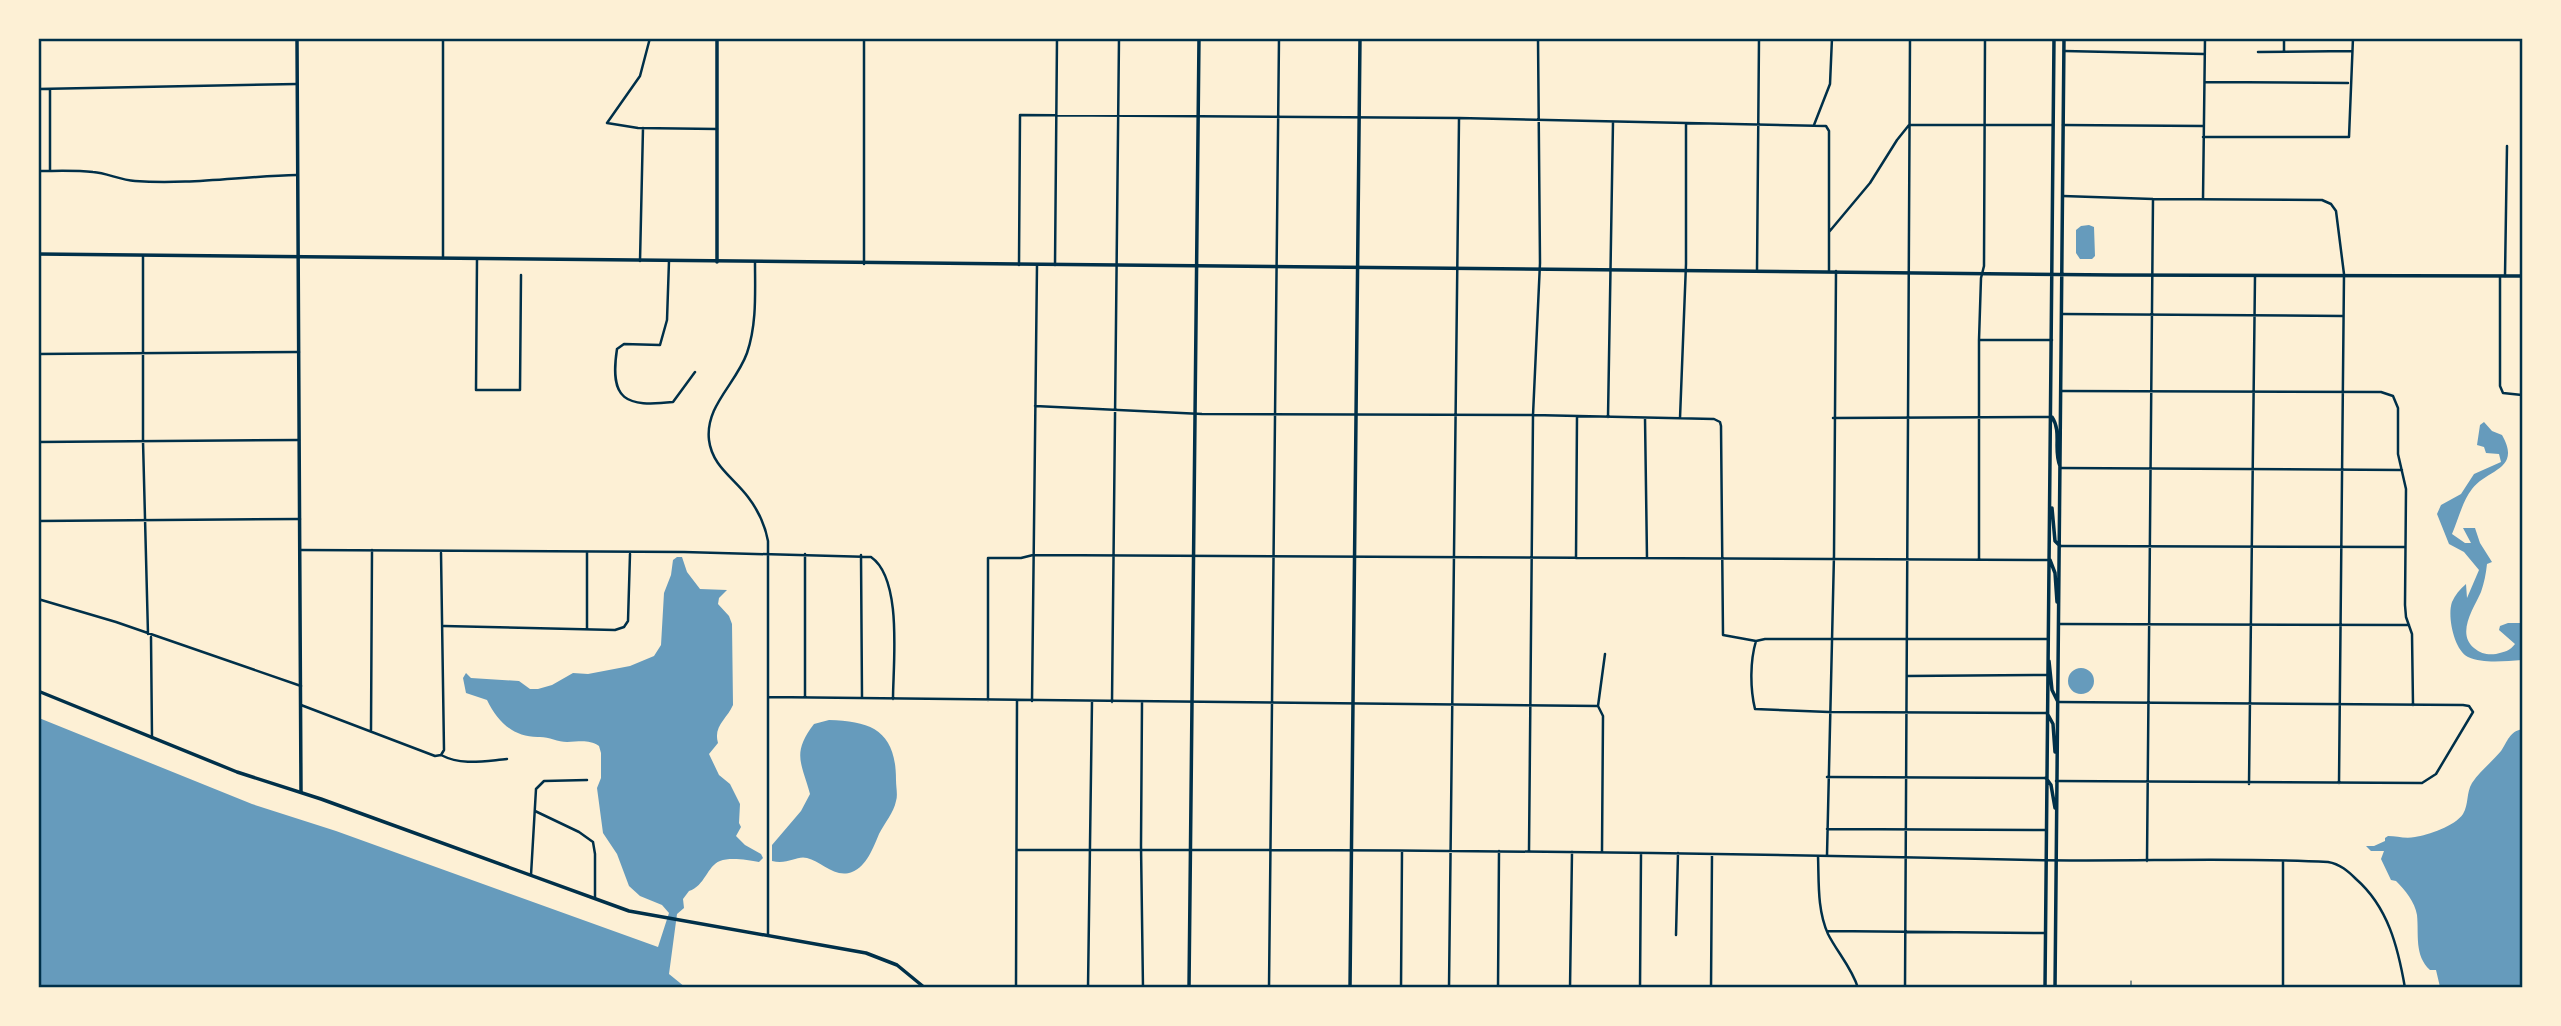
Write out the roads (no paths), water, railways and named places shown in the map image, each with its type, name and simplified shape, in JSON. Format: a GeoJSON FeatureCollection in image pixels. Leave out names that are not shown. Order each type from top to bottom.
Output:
{"type":"FeatureCollection","features":[{"type":"Feature","properties":{"kind":"main road"},"geometry":{"type":"LineString","coordinates":[[297,38],[301,792]]}},
{"type":"Feature","properties":{"kind":"main road"},"geometry":{"type":"LineString","coordinates":[[717,262],[718,38]]}},
{"type":"Feature","properties":{"kind":"main road"},"geometry":{"type":"LineString","coordinates":[[1189,988],[1199,38]]}},
{"type":"Feature","properties":{"kind":"main road"},"geometry":{"type":"LineString","coordinates":[[1350,988],[1360,38]]}},
{"type":"Feature","properties":{"kind":"main road"},"geometry":{"type":"LineString","coordinates":[[2045,988],[2054,38]]}},
{"type":"Feature","properties":{"kind":"main road"},"geometry":{"type":"LineString","coordinates":[[2055,988],[2064,38]]}},
{"type":"Feature","properties":{"kind":"main road"},"geometry":{"type":"LineString","coordinates":[[38,254],[1196,267],[2522,276]]}},
{"type":"Feature","properties":{"kind":"main road"},"geometry":{"type":"LineString","coordinates":[[2052,417],[2057,430],[2057,460],[2061,468]]}},
{"type":"Feature","properties":{"kind":"main road"},"geometry":{"type":"LineString","coordinates":[[2051,499],[2055,541],[2060,546]]}},
{"type":"Feature","properties":{"kind":"main road"},"geometry":{"type":"LineString","coordinates":[[2050,560],[2055,573],[2055,594],[2059,608]]}},
{"type":"Feature","properties":{"kind":"main road"},"geometry":{"type":"LineString","coordinates":[[2048,656],[2052,672],[2052,690],[2057,702]]}},
{"type":"Feature","properties":{"kind":"main road"},"geometry":{"type":"LineString","coordinates":[[38,691],[246,775],[301,792],[632,912],[872,954],[897,965],[925,988]]}},
{"type":"Feature","properties":{"kind":"main road"},"geometry":{"type":"LineString","coordinates":[[2047,713],[2053,724],[2053,746],[2057,758]]}},
{"type":"Feature","properties":{"kind":"main road"},"geometry":{"type":"LineString","coordinates":[[2046,778],[2050,782],[2056,810]]}},
{"type":"Feature","properties":{"kind":"street"},"geometry":{"type":"LineString","coordinates":[[443,38],[443,258]]}},
{"type":"Feature","properties":{"kind":"street"},"geometry":{"type":"LineString","coordinates":[[650,38],[640,76],[607,123],[643,128],[718,129]]}},
{"type":"Feature","properties":{"kind":"street"},"geometry":{"type":"LineString","coordinates":[[864,38],[864,264]]}},
{"type":"Feature","properties":{"kind":"street"},"geometry":{"type":"LineString","coordinates":[[1055,265],[1057,38]]}},
{"type":"Feature","properties":{"kind":"street"},"geometry":{"type":"LineString","coordinates":[[1112,702],[1119,38]]}},
{"type":"Feature","properties":{"kind":"street"},"geometry":{"type":"LineString","coordinates":[[1269,988],[1279,38]]}},
{"type":"Feature","properties":{"kind":"street"},"geometry":{"type":"LineString","coordinates":[[1529,851],[1530,558],[1540,269],[1538,38]]}},
{"type":"Feature","properties":{"kind":"street"},"geometry":{"type":"LineString","coordinates":[[1757,271],[1759,38]]}},
{"type":"Feature","properties":{"kind":"street"},"geometry":{"type":"LineString","coordinates":[[1814,125],[1830,84],[1832,38]]}},
{"type":"Feature","properties":{"kind":"street"},"geometry":{"type":"LineString","coordinates":[[1905,988],[1910,38]]}},
{"type":"Feature","properties":{"kind":"street"},"geometry":{"type":"LineString","coordinates":[[1979,559],[1979,340],[1983,272],[1986,38]]}},
{"type":"Feature","properties":{"kind":"street"},"geometry":{"type":"LineString","coordinates":[[2203,199],[2205,38]]}},
{"type":"Feature","properties":{"kind":"street"},"geometry":{"type":"LineString","coordinates":[[2284,38],[2284,51]]}},
{"type":"Feature","properties":{"kind":"street"},"geometry":{"type":"LineString","coordinates":[[2203,137],[2349,136],[2353,38]]}},
{"type":"Feature","properties":{"kind":"street"},"geometry":{"type":"LineString","coordinates":[[2064,51],[2205,54]]}},
{"type":"Feature","properties":{"kind":"street"},"geometry":{"type":"LineString","coordinates":[[2258,52],[2353,51]]}},
{"type":"Feature","properties":{"kind":"street"},"geometry":{"type":"LineString","coordinates":[[2205,82],[2350,83]]}},
{"type":"Feature","properties":{"kind":"street"},"geometry":{"type":"LineString","coordinates":[[38,89],[297,84]]}},
{"type":"Feature","properties":{"kind":"street"},"geometry":{"type":"LineString","coordinates":[[50,89],[50,171]]}},
{"type":"Feature","properties":{"kind":"street"},"geometry":{"type":"LineString","coordinates":[[1019,265],[1020,115],[1459,118],[1826,126],[1829,131],[1829,271]]}},
{"type":"Feature","properties":{"kind":"street"},"geometry":{"type":"LineString","coordinates":[[1449,988],[1459,118]]}},
{"type":"Feature","properties":{"kind":"street"},"geometry":{"type":"LineString","coordinates":[[1608,417],[1613,122]]}},
{"type":"Feature","properties":{"kind":"street"},"geometry":{"type":"LineString","coordinates":[[1680,418],[1686,270],[1686,123]]}},
{"type":"Feature","properties":{"kind":"street"},"geometry":{"type":"LineString","coordinates":[[1829,232],[1870,183],[1897,139],[1909,125],[2053,125]]}},
{"type":"Feature","properties":{"kind":"street"},"geometry":{"type":"LineString","coordinates":[[2063,125],[2203,126]]}},
{"type":"Feature","properties":{"kind":"street"},"geometry":{"type":"LineString","coordinates":[[640,261],[643,128]]}},
{"type":"Feature","properties":{"kind":"street"},"geometry":{"type":"LineString","coordinates":[[2507,146],[2500,386],[2503,393],[2522,395]]}},
{"type":"Feature","properties":{"kind":"street"},"geometry":{"type":"LineString","coordinates":[[38,171],[95,172],[114,179],[135,181],[196,182],[250,176],[297,175]]}},
{"type":"Feature","properties":{"kind":"street"},"geometry":{"type":"LineString","coordinates":[[2063,196],[2153,200],[2322,200],[2331,204],[2338,217],[2344,274],[2339,783]]}},
{"type":"Feature","properties":{"kind":"street"},"geometry":{"type":"LineString","coordinates":[[2147,861],[2153,200]]}},
{"type":"Feature","properties":{"kind":"street"},"geometry":{"type":"LineString","coordinates":[[144,255],[143,441],[152,738]]}},
{"type":"Feature","properties":{"kind":"street"},"geometry":{"type":"LineString","coordinates":[[477,258],[476,390],[520,390],[521,275]]}},
{"type":"Feature","properties":{"kind":"street"},"geometry":{"type":"LineString","coordinates":[[669,261],[667,320],[660,345],[625,344],[617,349],[615,382],[632,402],[643,405],[673,402],[695,372]]}},
{"type":"Feature","properties":{"kind":"street"},"geometry":{"type":"LineString","coordinates":[[755,262],[754,314],[750,344],[737,374],[712,414],[709,439],[717,463],[747,496],[759,514],[766,530],[769,554],[768,935]]}},
{"type":"Feature","properties":{"kind":"street"},"geometry":{"type":"LineString","coordinates":[[1032,701],[1037,265]]}},
{"type":"Feature","properties":{"kind":"street"},"geometry":{"type":"LineString","coordinates":[[1826,855],[1829,712],[1832,694],[1836,271]]}},
{"type":"Feature","properties":{"kind":"street"},"geometry":{"type":"LineString","coordinates":[[2249,783],[2256,275]]}},
{"type":"Feature","properties":{"kind":"street"},"geometry":{"type":"LineString","coordinates":[[2062,313],[2343,317]]}},
{"type":"Feature","properties":{"kind":"street"},"geometry":{"type":"LineString","coordinates":[[1979,340],[2052,340]]}},
{"type":"Feature","properties":{"kind":"street"},"geometry":{"type":"LineString","coordinates":[[38,354],[299,352]]}},
{"type":"Feature","properties":{"kind":"street"},"geometry":{"type":"LineString","coordinates":[[2062,391],[2388,393],[2393,396],[2398,408],[2398,454],[2406,489],[2406,617],[2413,642],[2413,705]]}},
{"type":"Feature","properties":{"kind":"street"},"geometry":{"type":"LineString","coordinates":[[1035,405],[1195,414],[1533,415],[1718,421],[1721,426],[1723,635],[1756,641],[2048,639]]}},
{"type":"Feature","properties":{"kind":"street"},"geometry":{"type":"LineString","coordinates":[[1576,558],[1577,416]]}},
{"type":"Feature","properties":{"kind":"street"},"geometry":{"type":"LineString","coordinates":[[1646,417],[1647,558]]}},
{"type":"Feature","properties":{"kind":"street"},"geometry":{"type":"LineString","coordinates":[[1833,418],[2052,417]]}},
{"type":"Feature","properties":{"kind":"street"},"geometry":{"type":"LineString","coordinates":[[38,442],[299,440]]}},
{"type":"Feature","properties":{"kind":"street"},"geometry":{"type":"LineString","coordinates":[[2061,468],[2402,470]]}},
{"type":"Feature","properties":{"kind":"street"},"geometry":{"type":"LineString","coordinates":[[38,521],[300,519]]}},
{"type":"Feature","properties":{"kind":"street"},"geometry":{"type":"LineString","coordinates":[[2060,546],[2405,547]]}},
{"type":"Feature","properties":{"kind":"street"},"geometry":{"type":"LineString","coordinates":[[300,550],[861,555],[876,560],[890,592],[894,612],[892,699]]}},
{"type":"Feature","properties":{"kind":"street"},"geometry":{"type":"LineString","coordinates":[[372,550],[372,731]]}},
{"type":"Feature","properties":{"kind":"street"},"geometry":{"type":"LineString","coordinates":[[441,551],[444,750],[441,755]]}},
{"type":"Feature","properties":{"kind":"street"},"geometry":{"type":"LineString","coordinates":[[587,552],[587,628]]}},
{"type":"Feature","properties":{"kind":"street"},"geometry":{"type":"LineString","coordinates":[[443,626],[615,630],[624,627],[628,621],[630,552]]}},
{"type":"Feature","properties":{"kind":"street"},"geometry":{"type":"LineString","coordinates":[[805,554],[805,697]]}},
{"type":"Feature","properties":{"kind":"street"},"geometry":{"type":"LineString","coordinates":[[861,555],[862,698]]}},
{"type":"Feature","properties":{"kind":"street"},"geometry":{"type":"LineString","coordinates":[[988,700],[988,558],[1021,558],[1033,555],[1193,555],[2050,560]]}},
{"type":"Feature","properties":{"kind":"street"},"geometry":{"type":"LineString","coordinates":[[38,599],[116,622],[301,687]]}},
{"type":"Feature","properties":{"kind":"street"},"geometry":{"type":"LineString","coordinates":[[2059,624],[2409,625]]}},
{"type":"Feature","properties":{"kind":"street"},"geometry":{"type":"LineString","coordinates":[[1756,641],[1752,652],[1755,709],[2047,713]]}},
{"type":"Feature","properties":{"kind":"street"},"geometry":{"type":"LineString","coordinates":[[1602,852],[1604,716],[1598,706],[1605,654]]}},
{"type":"Feature","properties":{"kind":"street"},"geometry":{"type":"LineString","coordinates":[[1907,676],[2048,675]]}},
{"type":"Feature","properties":{"kind":"street"},"geometry":{"type":"LineString","coordinates":[[769,697],[1598,706]]}},
{"type":"Feature","properties":{"kind":"street"},"geometry":{"type":"LineString","coordinates":[[1016,988],[1017,701]]}},
{"type":"Feature","properties":{"kind":"street"},"geometry":{"type":"LineString","coordinates":[[1088,988],[1091,701]]}},
{"type":"Feature","properties":{"kind":"street"},"geometry":{"type":"LineString","coordinates":[[1142,702],[1143,988]]}},
{"type":"Feature","properties":{"kind":"street"},"geometry":{"type":"LineString","coordinates":[[2056,781],[2413,785],[2431,779],[2455,745],[2473,712],[2469,706],[2463,705],[2057,702]]}},
{"type":"Feature","properties":{"kind":"street"},"geometry":{"type":"LineString","coordinates":[[301,705],[435,756],[467,762],[507,759]]}},
{"type":"Feature","properties":{"kind":"street"},"geometry":{"type":"LineString","coordinates":[[1828,777],[2046,778]]}},
{"type":"Feature","properties":{"kind":"street"},"geometry":{"type":"LineString","coordinates":[[531,875],[536,789],[544,781],[587,780]]}},
{"type":"Feature","properties":{"kind":"street"},"geometry":{"type":"LineString","coordinates":[[534,811],[579,832],[593,842],[595,898]]}},
{"type":"Feature","properties":{"kind":"street"},"geometry":{"type":"LineString","coordinates":[[1827,829],[2046,830]]}},
{"type":"Feature","properties":{"kind":"street"},"geometry":{"type":"LineString","coordinates":[[1017,850],[1529,851],[2328,862],[2339,865],[2356,878],[2382,908],[2395,945],[2405,988]]}},
{"type":"Feature","properties":{"kind":"street"},"geometry":{"type":"LineString","coordinates":[[1401,988],[1402,850]]}},
{"type":"Feature","properties":{"kind":"street"},"geometry":{"type":"LineString","coordinates":[[1498,988],[1499,851]]}},
{"type":"Feature","properties":{"kind":"street"},"geometry":{"type":"LineString","coordinates":[[1570,988],[1572,852]]}},
{"type":"Feature","properties":{"kind":"street"},"geometry":{"type":"LineString","coordinates":[[1640,988],[1641,853]]}},
{"type":"Feature","properties":{"kind":"street"},"geometry":{"type":"LineString","coordinates":[[1676,935],[1678,853]]}},
{"type":"Feature","properties":{"kind":"street"},"geometry":{"type":"LineString","coordinates":[[1711,988],[1712,854]]}},
{"type":"Feature","properties":{"kind":"street"},"geometry":{"type":"LineString","coordinates":[[1818,855],[1820,900],[1827,931],[1851,972],[1857,988]]}},
{"type":"Feature","properties":{"kind":"street"},"geometry":{"type":"LineString","coordinates":[[2283,862],[2283,988]]}},
{"type":"Feature","properties":{"kind":"street"},"geometry":{"type":"LineString","coordinates":[[1827,931],[2045,933]]}},
{"type":"Feature","properties":{"kind":"lane"},"geometry":{"type":"LineString","coordinates":[[2131,981],[2131,988]]}},
{"type":"Feature","properties":{"kind":"water"},"geometry":{"type":"Polygon","coordinates":[[[2089,225],[2094,227],[2095,256],[2092,259],[2080,259],[2076,253],[2076,230],[2089,225]]]}},
{"type":"Feature","properties":{"kind":"water"},"geometry":{"type":"Polygon","coordinates":[[[2484,422],[2492,431],[2502,435],[2508,455],[2500,468],[2472,489],[2463,504],[2452,534],[2465,543],[2471,543],[2463,528],[2475,528],[2480,543],[2492,562],[2487,564],[2481,592],[2468,620],[2467,635],[2469,642],[2477,650],[2485,654],[2496,654],[2509,650],[2515,644],[2499,630],[2500,626],[2522,623],[2522,660],[2488,661],[2468,657],[2455,640],[2451,624],[2453,599],[2466,584],[2467,598],[2479,570],[2464,552],[2449,544],[2437,514],[2441,505],[2461,494],[2474,474],[2501,462],[2499,454],[2486,453],[2484,447],[2477,445],[2480,425],[2484,422]]]}},
{"type":"Feature","properties":{"kind":"water"},"geometry":{"type":"Polygon","coordinates":[[[682,557],[687,572],[700,589],[727,590],[719,598],[718,604],[729,616],[732,624],[733,705],[717,732],[718,743],[709,754],[719,775],[730,784],[740,804],[741,827],[736,836],[763,858],[759,862],[734,859],[720,861],[683,899],[684,908],[677,914],[669,974],[685,987],[39,988],[39,718],[252,804],[336,831],[658,947],[669,913],[662,905],[640,896],[629,886],[617,854],[603,833],[597,788],[601,778],[599,746],[587,742],[531,737],[515,732],[496,716],[487,700],[466,693],[463,678],[466,673],[471,678],[519,681],[530,689],[538,689],[552,685],[573,673],[588,674],[630,666],[654,656],[661,645],[664,593],[673,560],[682,557]]]}},
{"type":"Feature","properties":{"kind":"water"},"geometry":{"type":"Polygon","coordinates":[[[2081,668],[2090,672],[2094,681],[2090,690],[2081,694],[2072,690],[2068,681],[2072,672],[2081,668]]]}},
{"type":"Feature","properties":{"kind":"water"},"geometry":{"type":"Polygon","coordinates":[[[829,720],[858,723],[879,732],[892,751],[895,764],[897,796],[893,809],[866,861],[846,874],[807,858],[772,861],[772,845],[801,811],[810,794],[800,759],[803,743],[814,724],[829,720]]]}},
{"type":"Feature","properties":{"kind":"water"},"geometry":{"type":"Polygon","coordinates":[[[2522,729],[2522,987],[2440,987],[2436,970],[2430,970],[2421,958],[2417,915],[2412,901],[2396,881],[2391,880],[2381,859],[2384,851],[2371,851],[2366,846],[2385,841],[2388,836],[2411,838],[2427,834],[2454,822],[2465,810],[2470,787],[2475,779],[2501,751],[2511,735],[2522,729]]]}}]}
